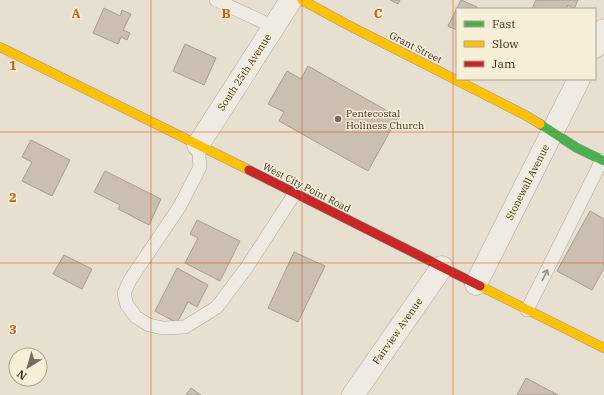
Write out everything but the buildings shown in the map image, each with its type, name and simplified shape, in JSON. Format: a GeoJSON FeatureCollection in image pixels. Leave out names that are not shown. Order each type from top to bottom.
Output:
{"type":"FeatureCollection","features":[{"type":"Feature","properties":{"kind":"street","name":"South 25th Avenue"},"geometry":{"type":"LineString","coordinates":[[198,145],[291,0]]}},
{"type":"Feature","properties":{"kind":"street","name":"Grant Street"},"geometry":{"type":"LineString","coordinates":[[302,0],[456,80]]}},
{"type":"Feature","properties":{"kind":"street"},"geometry":{"type":"LineString","coordinates":[[596,45],[604,30]]}},
{"type":"Feature","properties":{"kind":"street","name":"West City Point Road"},"geometry":{"type":"LineString","coordinates":[[0,47],[604,348]]}},
{"type":"Feature","properties":{"kind":"street","name":"Grant Street"},"geometry":{"type":"LineString","coordinates":[[457,80],[518,111],[577,148],[603,160]]}},
{"type":"Feature","properties":{"kind":"street","name":"Stonewall Avenue"},"geometry":{"type":"LineString","coordinates":[[476,284],[578,80]]}},
{"type":"Feature","properties":{"kind":"street","name":"Fairview Avenue"},"geometry":{"type":"LineString","coordinates":[[353,395],[442,267]]}},
{"type":"Feature","properties":{"kind":"lane"},"geometry":{"type":"LineString","coordinates":[[216,0],[274,27]]}},
{"type":"Feature","properties":{"kind":"lane"},"geometry":{"type":"LineString","coordinates":[[198,145],[200,167],[180,206],[130,280],[124,293],[127,305],[136,317],[149,325],[163,328],[185,327],[217,307],[247,267],[295,193]]}},
{"type":"Feature","properties":{"kind":"lane"},"geometry":{"type":"LineString","coordinates":[[527,310],[603,160]]}},
{"type":"Feature","properties":{"kind":"traffic: fast"},"geometry":{"type":"LineString","coordinates":[[540,124],[577,148],[604,161]]}},
{"type":"Feature","properties":{"kind":"traffic: slow"},"geometry":{"type":"LineString","coordinates":[[302,0],[456,80]]}},
{"type":"Feature","properties":{"kind":"traffic: slow"},"geometry":{"type":"LineString","coordinates":[[0,47],[249,170]]}},
{"type":"Feature","properties":{"kind":"traffic: slow"},"geometry":{"type":"LineString","coordinates":[[456,80],[540,124]]}},
{"type":"Feature","properties":{"kind":"traffic: slow"},"geometry":{"type":"LineString","coordinates":[[480,286],[604,348]]}},
{"type":"Feature","properties":{"kind":"traffic: jam"},"geometry":{"type":"LineString","coordinates":[[249,170],[480,286]]}},
{"type":"Feature","properties":{"kind":"place","name":"Pentecostal Holiness Church"},"geometry":{"type":"Point","coordinates":[338,119]}}]}
